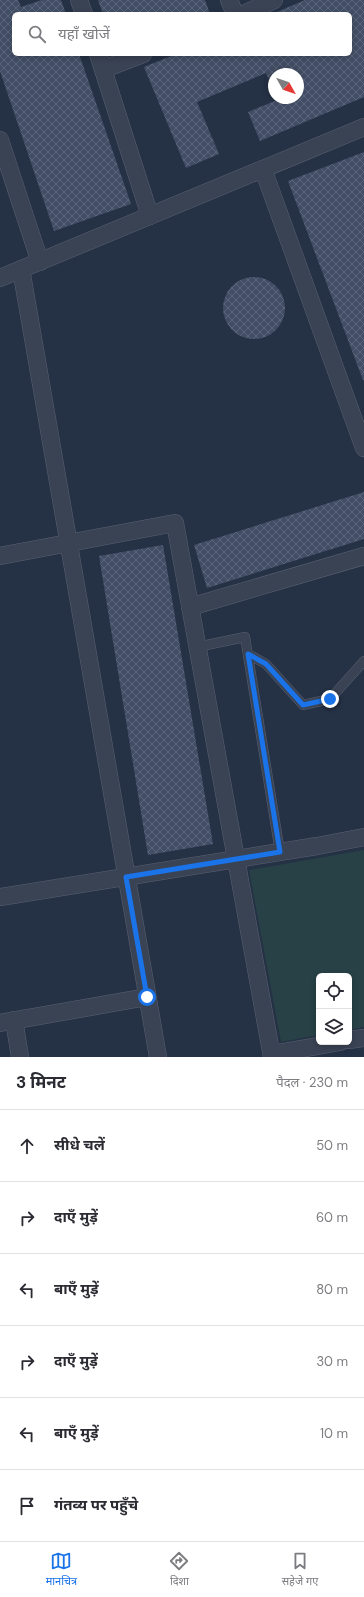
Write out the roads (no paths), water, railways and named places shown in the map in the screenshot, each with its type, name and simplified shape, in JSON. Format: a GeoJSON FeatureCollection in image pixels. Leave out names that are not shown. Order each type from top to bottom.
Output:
{"type":"FeatureCollection","features":[{"type":"Feature","properties":{"kind":"street"},"geometry":{"type":"LineString","coordinates":[[79,0],[83,12]]}},
{"type":"Feature","properties":{"kind":"street"},"geometry":{"type":"LineString","coordinates":[[229,0],[234,12]]}},
{"type":"Feature","properties":{"kind":"street"},"geometry":{"type":"LineString","coordinates":[[248,12],[274,0]]}},
{"type":"Feature","properties":{"kind":"street"},"geometry":{"type":"LineString","coordinates":[[132,56],[101,62],[150,216]]}},
{"type":"Feature","properties":{"kind":"street"},"geometry":{"type":"LineString","coordinates":[[0,278],[364,127]]}},
{"type":"Feature","properties":{"kind":"street"},"geometry":{"type":"LineString","coordinates":[[0,140],[40,262]]}},
{"type":"Feature","properties":{"kind":"street"},"geometry":{"type":"LineString","coordinates":[[263,169],[364,448]]}},
{"type":"Feature","properties":{"kind":"street"},"geometry":{"type":"LineString","coordinates":[[21,269],[158,1057]]}},
{"type":"Feature","properties":{"kind":"street"},"geometry":{"type":"LineString","coordinates":[[0,556],[174,523],[272,1056],[325,1045]]}},
{"type":"Feature","properties":{"kind":"street"},"geometry":{"type":"LineString","coordinates":[[190,607],[364,556]]}},
{"type":"Feature","properties":{"kind":"street"},"geometry":{"type":"LineString","coordinates":[[0,897],[364,837]]}},
{"type":"Feature","properties":{"kind":"street"},"geometry":{"type":"LineString","coordinates":[[20,1057],[7,1022],[147,997]]}},
{"type":"Feature","properties":{"kind":"street"},"geometry":{"type":"LineString","coordinates":[[352,1040],[364,1038]]}},
{"type":"Feature","properties":{"kind":"lane"},"geometry":{"type":"LineString","coordinates":[[197,647],[245,637],[280,852]]}},
{"type":"Feature","properties":{"kind":"lane"},"geometry":{"type":"LineString","coordinates":[[248,654],[266,664],[303,705],[330,699],[364,661]]}}]}
